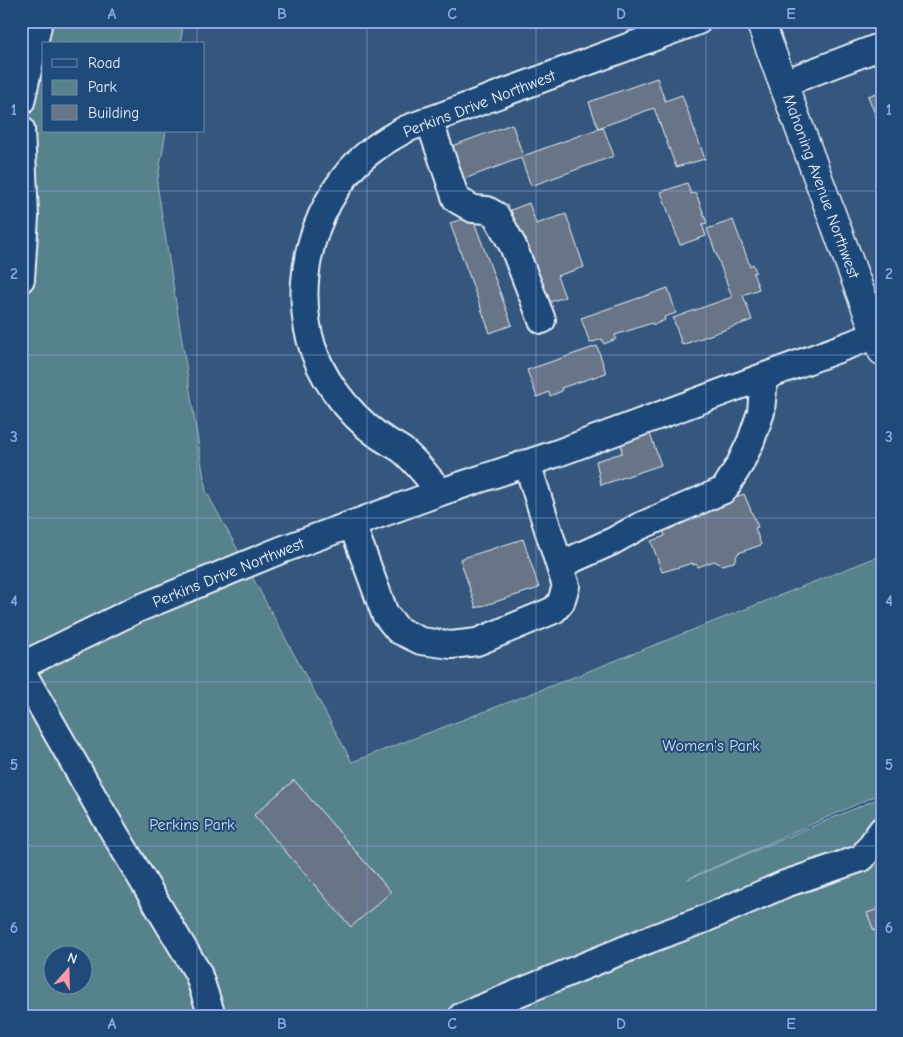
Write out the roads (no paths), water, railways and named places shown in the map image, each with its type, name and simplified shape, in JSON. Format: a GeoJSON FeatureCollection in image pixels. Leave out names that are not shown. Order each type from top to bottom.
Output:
{"type":"FeatureCollection","features":[{"type":"Feature","properties":{"kind":"main road","name":"Mahoning Avenue Northwest"},"geometry":{"type":"LineString","coordinates":[[760,21],[879,343]]}},
{"type":"Feature","properties":{"kind":"street"},"geometry":{"type":"LineString","coordinates":[[21,102],[39,21]]}},
{"type":"Feature","properties":{"kind":"street","name":"Perkins Drive Northwest"},"geometry":{"type":"LineString","coordinates":[[441,492],[402,451],[361,422],[347,408],[333,389],[315,354],[306,317],[304,282],[312,240],[330,197],[365,155],[406,129],[698,21]]}},
{"type":"Feature","properties":{"kind":"street"},"geometry":{"type":"LineString","coordinates":[[784,83],[882,46]]}},
{"type":"Feature","properties":{"kind":"street"},"geometry":{"type":"LineString","coordinates":[[429,120],[456,199],[473,209],[487,210],[496,215],[513,246],[542,320]]}},
{"type":"Feature","properties":{"kind":"street"},"geometry":{"type":"LineString","coordinates":[[21,129],[25,217],[21,279]]}},
{"type":"Feature","properties":{"kind":"street","name":"Perkins Drive Northwest"},"geometry":{"type":"LineString","coordinates":[[21,668],[135,610],[281,550],[441,492],[527,464],[764,377],[879,343]]}},
{"type":"Feature","properties":{"kind":"street"},"geometry":{"type":"LineString","coordinates":[[560,566],[638,527],[724,490],[740,464],[761,412],[764,377]]}},
{"type":"Feature","properties":{"kind":"street"},"geometry":{"type":"LineString","coordinates":[[352,524],[385,614],[398,630],[421,641],[451,645],[477,642],[554,610],[561,602],[566,586],[527,464]]}},
{"type":"Feature","properties":{"kind":"street"},"geometry":{"type":"LineString","coordinates":[[21,668],[99,807],[198,973],[212,1016]]}},
{"type":"Feature","properties":{"kind":"street"},"geometry":{"type":"LineString","coordinates":[[474,1014],[785,884],[862,858],[882,830]]}},
{"type":"Feature","properties":{"kind":"park label","name":"Women's Park"},"geometry":{"type":"Point","coordinates":[711,745]}},
{"type":"Feature","properties":{"kind":"park label","name":"Perkins Park"},"geometry":{"type":"Point","coordinates":[192,824]}}]}
